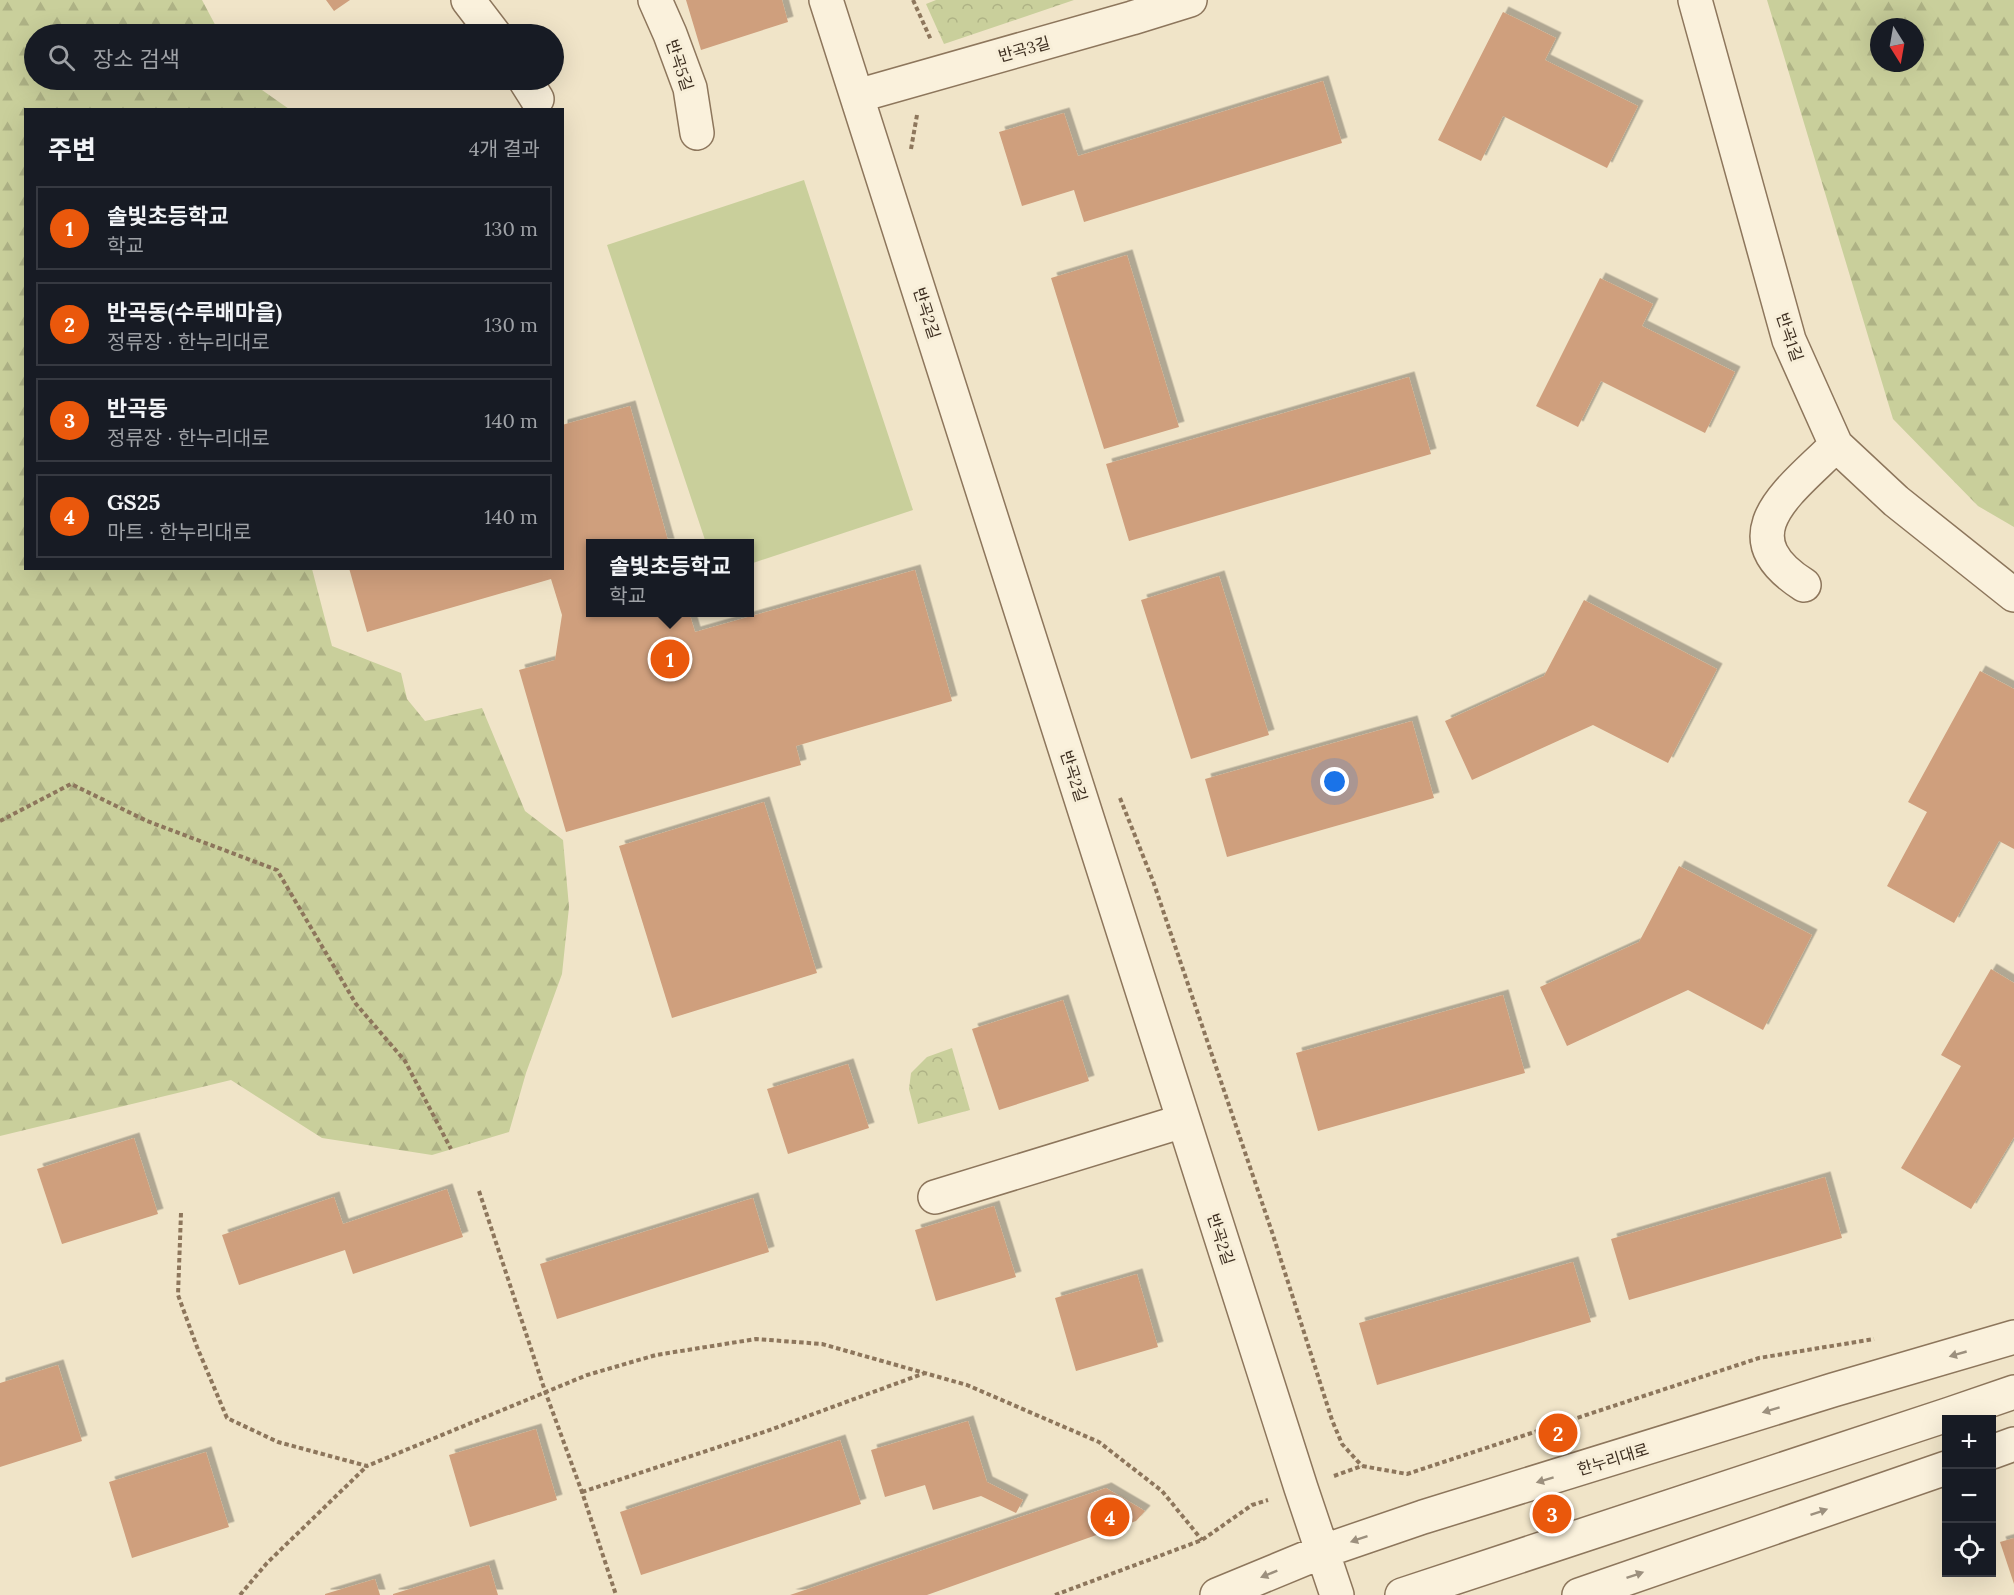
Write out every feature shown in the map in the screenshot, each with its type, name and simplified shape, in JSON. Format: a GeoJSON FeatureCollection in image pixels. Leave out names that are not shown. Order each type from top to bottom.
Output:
{"type":"FeatureCollection","features":[{"type":"Feature","properties":{"kind":"street"},"geometry":{"type":"LineString","coordinates":[[468,0],[486,24]]}},
{"type":"Feature","properties":{"kind":"street","name":"반곡5길"},"geometry":{"type":"LineString","coordinates":[[655,0],[690,88],[697,133]]}},
{"type":"Feature","properties":{"kind":"street","name":"반곡2길"},"geometry":{"type":"LineString","coordinates":[[826,0],[1321,1552],[1337,1595]]}},
{"type":"Feature","properties":{"kind":"street","name":"반곡3길"},"geometry":{"type":"LineString","coordinates":[[857,96],[1190,0]]}},
{"type":"Feature","properties":{"kind":"street","name":"반곡1길"},"geometry":{"type":"LineString","coordinates":[[1695,0],[1789,340],[1836,445],[1896,501],[2014,595]]}},
{"type":"Feature","properties":{"kind":"street"},"geometry":{"type":"LineString","coordinates":[[1804,585],[1788,575],[1774,558],[1766,539],[1771,518],[1782,498],[1836,445]]}},
{"type":"Feature","properties":{"kind":"street"},"geometry":{"type":"LineString","coordinates":[[935,1197],[1184,1121]]}},
{"type":"Feature","properties":{"kind":"street","name":"한누리대로"},"geometry":{"type":"LineString","coordinates":[[1218,1595],[1321,1552],[1423,1517],[1833,1390],[2014,1337]]}},
{"type":"Feature","properties":{"kind":"street"},"geometry":{"type":"LineString","coordinates":[[1402,1595],[2014,1392]]}},
{"type":"Feature","properties":{"kind":"street"},"geometry":{"type":"LineString","coordinates":[[1996,1451],[2014,1444]]}},
{"type":"Feature","properties":{"kind":"street"},"geometry":{"type":"LineString","coordinates":[[1580,1595],[1944,1469]]}},
{"type":"Feature","properties":{"kind":"path"},"geometry":{"type":"LineString","coordinates":[[913,0],[942,72]]}},
{"type":"Feature","properties":{"kind":"path"},"geometry":{"type":"LineString","coordinates":[[911,151],[917,112]]}},
{"type":"Feature","properties":{"kind":"path"},"geometry":{"type":"LineString","coordinates":[[0,821],[71,784],[147,821],[277,870],[356,1004],[405,1061],[451,1149]]}},
{"type":"Feature","properties":{"kind":"path"},"geometry":{"type":"LineString","coordinates":[[1119,794],[1153,881],[1268,1221],[1332,1420],[1342,1444],[1362,1466],[1407,1474],[1759,1359],[1875,1339]]}},
{"type":"Feature","properties":{"kind":"path"},"geometry":{"type":"LineString","coordinates":[[479,1191],[616,1595]]}},
{"type":"Feature","properties":{"kind":"path"},"geometry":{"type":"LineString","coordinates":[[181,1213],[178,1295],[196,1347],[227,1418],[278,1442],[367,1466]]}},
{"type":"Feature","properties":{"kind":"path"},"geometry":{"type":"LineString","coordinates":[[240,1595],[267,1563],[367,1466],[587,1375],[656,1355],[756,1339],[822,1344],[967,1384],[1099,1442],[1162,1491],[1202,1540]]}},
{"type":"Feature","properties":{"kind":"path"},"geometry":{"type":"LineString","coordinates":[[582,1492],[767,1431],[926,1373]]}},
{"type":"Feature","properties":{"kind":"path"},"geometry":{"type":"LineString","coordinates":[[1055,1595],[1202,1540],[1252,1505]]}},
{"type":"Feature","properties":{"kind":"green space"},"geometry":{"type":"Polygon","coordinates":[[[0,0],[202,0],[215,24],[24,24],[24,90],[262,90],[288,108],[24,108],[24,570],[312,570],[332,646],[401,673],[407,699],[425,721],[482,708],[525,811],[563,840],[569,907],[562,974],[526,1073],[509,1132],[432,1155],[322,1138],[231,1080],[0,1136],[0,0]]]}},
{"type":"Feature","properties":{"kind":"green space"},"geometry":{"type":"Polygon","coordinates":[[[936,0],[1074,0],[944,44],[926,4],[936,0]]]}},
{"type":"Feature","properties":{"kind":"green space"},"geometry":{"type":"Polygon","coordinates":[[[1767,0],[2014,0],[2014,527],[1978,506],[1893,419],[1767,0]]]}},
{"type":"Feature","properties":{"kind":"green space"},"geometry":{"type":"Polygon","coordinates":[[[804,180],[913,510],[754,563],[754,539],[705,539],[607,245],[804,180]]]}},
{"type":"Feature","properties":{"kind":"green space"},"geometry":{"type":"Polygon","coordinates":[[[952,1048],[970,1110],[918,1124],[909,1089],[911,1073],[927,1057],[952,1048]]]}},
{"type":"Feature","properties":{"kind":"building"},"geometry":{"type":"Polygon","coordinates":[[[326,0],[350,0],[334,11],[326,0]]]}},
{"type":"Feature","properties":{"kind":"building"},"geometry":{"type":"Polygon","coordinates":[[[686,0],[782,0],[788,22],[701,50],[686,0]]]}},
{"type":"Feature","properties":{"kind":"building"},"geometry":{"type":"Polygon","coordinates":[[[1503,12],[1556,38],[1545,60],[1638,106],[1607,168],[1503,116],[1481,161],[1438,140],[1503,12]]]}},
{"type":"Feature","properties":{"kind":"building"},"geometry":{"type":"Polygon","coordinates":[[[1323,81],[1342,143],[1084,222],[1074,190],[1022,206],[999,132],[1064,113],[1078,156],[1323,81]]]}},
{"type":"Feature","properties":{"kind":"building"},"geometry":{"type":"Polygon","coordinates":[[[1127,255],[1179,427],[1104,449],[1051,278],[1127,255]]]}},
{"type":"Feature","properties":{"kind":"building"},"geometry":{"type":"Polygon","coordinates":[[[1600,278],[1653,304],[1642,326],[1735,372],[1705,433],[1601,381],[1578,427],[1536,406],[1600,278]]]}},
{"type":"Feature","properties":{"kind":"building"},"geometry":{"type":"Polygon","coordinates":[[[1409,377],[1431,454],[1129,541],[1106,464],[1409,377]]]}},
{"type":"Feature","properties":{"kind":"building"},"geometry":{"type":"Polygon","coordinates":[[[630,406],[668,539],[586,539],[586,617],[690,617],[695,632],[915,570],[952,701],[796,746],[801,765],[566,832],[519,670],[555,660],[562,615],[551,579],[367,632],[350,570],[564,570],[564,424],[630,406]]]}},
{"type":"Feature","properties":{"kind":"building"},"geometry":{"type":"Polygon","coordinates":[[[1219,576],[1269,735],[1191,759],[1141,600],[1219,576]]]}},
{"type":"Feature","properties":{"kind":"building"},"geometry":{"type":"Polygon","coordinates":[[[1584,600],[1717,669],[1668,763],[1593,725],[1472,780],[1445,721],[1544,676],[1584,600]]]}},
{"type":"Feature","properties":{"kind":"building"},"geometry":{"type":"Polygon","coordinates":[[[1980,671],[2014,689],[2014,849],[1999,841],[1954,923],[1887,886],[1927,812],[1908,802],[1980,671]]]}},
{"type":"Feature","properties":{"kind":"building"},"geometry":{"type":"Polygon","coordinates":[[[1412,721],[1434,798],[1227,857],[1205,779],[1412,721]]]}},
{"type":"Feature","properties":{"kind":"building"},"geometry":{"type":"Polygon","coordinates":[[[764,802],[817,973],[672,1018],[619,846],[764,802]]]}},
{"type":"Feature","properties":{"kind":"building"},"geometry":{"type":"Polygon","coordinates":[[[1679,866],[1812,935],[1763,1030],[1688,990],[1567,1046],[1540,987],[1639,942],[1679,866]]]}},
{"type":"Feature","properties":{"kind":"building"},"geometry":{"type":"Polygon","coordinates":[[[1991,969],[2014,983],[2014,1137],[1971,1209],[1901,1168],[1961,1066],[1941,1055],[1991,969]]]}},
{"type":"Feature","properties":{"kind":"building"},"geometry":{"type":"Polygon","coordinates":[[[1503,995],[1525,1073],[1318,1131],[1296,1053],[1503,995]]]}},
{"type":"Feature","properties":{"kind":"building"},"geometry":{"type":"Polygon","coordinates":[[[1063,1000],[1089,1081],[999,1110],[972,1029],[1063,1000]]]}},
{"type":"Feature","properties":{"kind":"building"},"geometry":{"type":"Polygon","coordinates":[[[848,1064],[869,1128],[788,1154],[767,1089],[848,1064]]]}},
{"type":"Feature","properties":{"kind":"building"},"geometry":{"type":"Polygon","coordinates":[[[134,1138],[158,1214],[62,1244],[37,1169],[134,1138]]]}},
{"type":"Feature","properties":{"kind":"building"},"geometry":{"type":"Polygon","coordinates":[[[1825,1177],[1842,1238],[1629,1300],[1611,1239],[1825,1177]]]}},
{"type":"Feature","properties":{"kind":"building"},"geometry":{"type":"Polygon","coordinates":[[[447,1189],[463,1237],[353,1274],[345,1250],[239,1285],[222,1235],[334,1197],[343,1224],[447,1189]]]}},
{"type":"Feature","properties":{"kind":"building"},"geometry":{"type":"Polygon","coordinates":[[[753,1198],[769,1252],[557,1319],[540,1264],[753,1198]]]}},
{"type":"Feature","properties":{"kind":"building"},"geometry":{"type":"Polygon","coordinates":[[[994,1206],[1016,1277],[936,1301],[915,1230],[994,1206]]]}},
{"type":"Feature","properties":{"kind":"building"},"geometry":{"type":"Polygon","coordinates":[[[1573,1262],[1591,1322],[1377,1385],[1359,1323],[1573,1262]]]}},
{"type":"Feature","properties":{"kind":"building"},"geometry":{"type":"Polygon","coordinates":[[[1137,1274],[1158,1347],[1076,1371],[1055,1298],[1137,1274]]]}},
{"type":"Feature","properties":{"kind":"building"},"geometry":{"type":"Polygon","coordinates":[[[58,1365],[82,1441],[0,1467],[0,1383],[58,1365]]]}},
{"type":"Feature","properties":{"kind":"building"},"geometry":{"type":"Polygon","coordinates":[[[968,1421],[987,1482],[1023,1500],[1016,1513],[981,1496],[933,1510],[925,1485],[885,1497],[871,1450],[968,1421]]]}},
{"type":"Feature","properties":{"kind":"building"},"geometry":{"type":"Polygon","coordinates":[[[536,1429],[557,1500],[470,1527],[449,1455],[536,1429]]]}},
{"type":"Feature","properties":{"kind":"building"},"geometry":{"type":"Polygon","coordinates":[[[840,1440],[861,1504],[641,1575],[620,1512],[840,1440]]]}},
{"type":"Feature","properties":{"kind":"building"},"geometry":{"type":"Polygon","coordinates":[[[206,1452],[229,1527],[132,1558],[109,1482],[206,1452]]]}},
{"type":"Feature","properties":{"kind":"building"},"geometry":{"type":"Polygon","coordinates":[[[1106,1488],[1145,1511],[1136,1521],[927,1595],[790,1595],[1106,1488]]]}},
{"type":"Feature","properties":{"kind":"building"},"geometry":{"type":"Polygon","coordinates":[[[2014,1538],[2014,1584],[2000,1542],[2014,1538]]]}},
{"type":"Feature","properties":{"kind":"building"},"geometry":{"type":"Polygon","coordinates":[[[489,1565],[498,1595],[393,1595],[393,1594],[489,1565]]]}},
{"type":"Feature","properties":{"kind":"building"},"geometry":{"type":"Polygon","coordinates":[[[375,1579],[380,1595],[325,1595],[325,1594],[375,1579]]]}},
{"type":"Feature","properties":{"kind":"place","name":"솔빛초등학교"},"geometry":{"type":"Point","coordinates":[670,659]}},
{"type":"Feature","properties":{"kind":"place","name":"반곡동(수루배마을)"},"geometry":{"type":"Point","coordinates":[1558,1433]}},
{"type":"Feature","properties":{"kind":"place","name":"반곡동"},"geometry":{"type":"Point","coordinates":[1552,1514]}},
{"type":"Feature","properties":{"kind":"place","name":"GS25"},"geometry":{"type":"Point","coordinates":[1110,1517]}}]}
